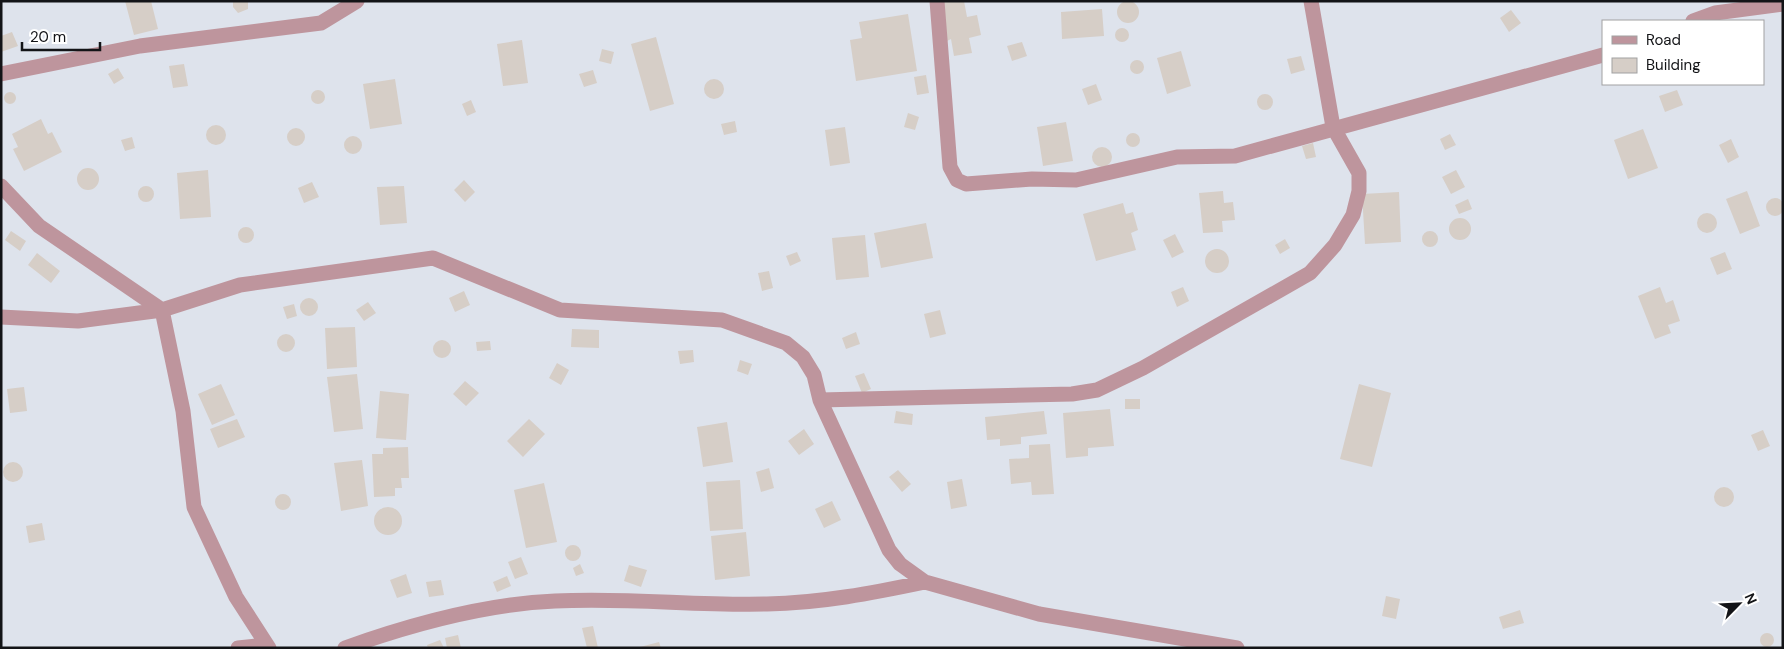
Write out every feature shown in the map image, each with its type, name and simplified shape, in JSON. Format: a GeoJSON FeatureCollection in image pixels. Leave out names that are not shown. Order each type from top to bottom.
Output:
{"type":"FeatureCollection","features":[{"type":"Feature","properties":{"kind":"street"},"geometry":{"type":"LineString","coordinates":[[1,74],[140,46],[321,23],[357,1]]}},
{"type":"Feature","properties":{"kind":"street"},"geometry":{"type":"LineString","coordinates":[[937,1],[950,167],[957,180],[966,184],[1032,180],[1076,180],[1177,157],[1235,156],[1333,127],[1382,117],[1602,54]]}},
{"type":"Feature","properties":{"kind":"street"},"geometry":{"type":"LineString","coordinates":[[820,400],[1072,394],[1097,390],[1143,368],[1310,273],[1335,245],[1353,215],[1359,191],[1360,173],[1333,127],[1311,1]]}},
{"type":"Feature","properties":{"kind":"street"},"geometry":{"type":"LineString","coordinates":[[1696,20],[1715,13],[1783,4]]}},
{"type":"Feature","properties":{"kind":"street"},"geometry":{"type":"LineString","coordinates":[[1,186],[39,226],[162,310],[183,410],[194,507],[236,596],[267,646],[238,648]]}},
{"type":"Feature","properties":{"kind":"street"},"geometry":{"type":"LineString","coordinates":[[1,316],[78,321],[162,310],[240,285],[433,258],[560,310],[722,320],[786,343],[803,357],[814,375],[820,400],[889,550],[900,564],[925,582],[1039,614],[1211,642],[1237,648]]}},
{"type":"Feature","properties":{"kind":"street"},"geometry":{"type":"LineString","coordinates":[[345,648],[373,638],[479,610],[555,601],[768,604],[847,598],[925,582]]}},
{"type":"Feature","properties":{"kind":"building"},"geometry":{"type":"Polygon","coordinates":[[[125,1],[151,1],[158,29],[134,35],[125,1]]]}},
{"type":"Feature","properties":{"kind":"building"},"geometry":{"type":"Polygon","coordinates":[[[233,1],[248,1],[248,9],[238,13],[233,7],[233,1]]]}},
{"type":"Feature","properties":{"kind":"building"},"geometry":{"type":"Polygon","coordinates":[[[942,1],[964,1],[967,17],[977,15],[981,35],[969,38],[972,53],[954,56],[951,39],[943,43],[942,1]]]}},
{"type":"Feature","properties":{"kind":"building"},"geometry":{"type":"Polygon","coordinates":[[[1128,1],[1136,4],[1139,12],[1136,20],[1128,23],[1120,20],[1117,12],[1120,4],[1128,1]]]}},
{"type":"Feature","properties":{"kind":"building"},"geometry":{"type":"Polygon","coordinates":[[[1102,9],[1104,36],[1062,39],[1061,12],[1102,9]]]}},
{"type":"Feature","properties":{"kind":"building"},"geometry":{"type":"Polygon","coordinates":[[[1511,10],[1521,23],[1509,32],[1500,18],[1511,10]]]}},
{"type":"Feature","properties":{"kind":"building"},"geometry":{"type":"Polygon","coordinates":[[[908,14],[917,71],[856,81],[850,40],[862,38],[859,22],[908,14]]]}},
{"type":"Feature","properties":{"kind":"building"},"geometry":{"type":"Polygon","coordinates":[[[1119,28],[1125,28],[1129,35],[1125,42],[1119,42],[1115,38],[1115,32],[1119,28]]]}},
{"type":"Feature","properties":{"kind":"building"},"geometry":{"type":"Polygon","coordinates":[[[12,32],[18,46],[1,52],[1,36],[12,32]]]}},
{"type":"Feature","properties":{"kind":"building"},"geometry":{"type":"Polygon","coordinates":[[[656,37],[674,104],[650,111],[631,44],[656,37]]]}},
{"type":"Feature","properties":{"kind":"building"},"geometry":{"type":"Polygon","coordinates":[[[522,40],[528,83],[503,86],[497,44],[522,40]]]}},
{"type":"Feature","properties":{"kind":"building"},"geometry":{"type":"Polygon","coordinates":[[[1022,42],[1027,56],[1012,61],[1007,46],[1022,42]]]}},
{"type":"Feature","properties":{"kind":"building"},"geometry":{"type":"Polygon","coordinates":[[[602,49],[614,52],[611,64],[599,61],[602,49]]]}},
{"type":"Feature","properties":{"kind":"building"},"geometry":{"type":"Polygon","coordinates":[[[1181,51],[1191,86],[1167,94],[1157,58],[1181,51]]]}},
{"type":"Feature","properties":{"kind":"building"},"geometry":{"type":"Polygon","coordinates":[[[1301,56],[1305,70],[1291,74],[1287,59],[1301,56]]]}},
{"type":"Feature","properties":{"kind":"building"},"geometry":{"type":"Polygon","coordinates":[[[1134,60],[1140,60],[1144,67],[1140,74],[1134,74],[1130,70],[1130,64],[1134,60]]]}},
{"type":"Feature","properties":{"kind":"building"},"geometry":{"type":"Polygon","coordinates":[[[184,64],[188,86],[173,88],[169,66],[184,64]]]}},
{"type":"Feature","properties":{"kind":"building"},"geometry":{"type":"Polygon","coordinates":[[[118,68],[124,78],[114,84],[108,74],[118,68]]]}},
{"type":"Feature","properties":{"kind":"building"},"geometry":{"type":"Polygon","coordinates":[[[593,70],[597,83],[584,87],[579,74],[593,70]]]}},
{"type":"Feature","properties":{"kind":"building"},"geometry":{"type":"Polygon","coordinates":[[[926,75],[929,93],[917,95],[914,77],[926,75]]]}},
{"type":"Feature","properties":{"kind":"building"},"geometry":{"type":"Polygon","coordinates":[[[395,79],[402,124],[370,129],[363,84],[395,79]]]}},
{"type":"Feature","properties":{"kind":"building"},"geometry":{"type":"Polygon","coordinates":[[[714,79],[721,82],[724,89],[721,96],[714,99],[707,96],[704,89],[707,82],[714,79]]]}},
{"type":"Feature","properties":{"kind":"building"},"geometry":{"type":"Polygon","coordinates":[[[1096,84],[1102,100],[1088,105],[1082,89],[1096,84]]]}},
{"type":"Feature","properties":{"kind":"building"},"geometry":{"type":"Polygon","coordinates":[[[318,90],[323,92],[325,97],[323,102],[318,104],[313,102],[311,97],[313,92],[318,90]]]}},
{"type":"Feature","properties":{"kind":"building"},"geometry":{"type":"Polygon","coordinates":[[[1677,90],[1683,105],[1665,112],[1659,96],[1677,90]]]}},
{"type":"Feature","properties":{"kind":"building"},"geometry":{"type":"Polygon","coordinates":[[[12,92],[15,93],[15,103],[8,104],[5,103],[4,96],[5,93],[12,92]]]}},
{"type":"Feature","properties":{"kind":"building"},"geometry":{"type":"Polygon","coordinates":[[[1262,94],[1268,94],[1273,99],[1271,108],[1262,110],[1257,105],[1257,99],[1262,94]]]}},
{"type":"Feature","properties":{"kind":"building"},"geometry":{"type":"Polygon","coordinates":[[[471,100],[476,112],[467,116],[462,104],[471,100]]]}},
{"type":"Feature","properties":{"kind":"building"},"geometry":{"type":"Polygon","coordinates":[[[908,113],[919,117],[915,130],[904,127],[908,113]]]}},
{"type":"Feature","properties":{"kind":"building"},"geometry":{"type":"Polygon","coordinates":[[[41,119],[48,134],[52,132],[62,152],[24,171],[13,149],[18,147],[12,134],[41,119]]]}},
{"type":"Feature","properties":{"kind":"building"},"geometry":{"type":"Polygon","coordinates":[[[735,121],[737,132],[724,135],[721,124],[735,121]]]}},
{"type":"Feature","properties":{"kind":"building"},"geometry":{"type":"Polygon","coordinates":[[[1066,122],[1073,161],[1043,166],[1037,127],[1066,122]]]}},
{"type":"Feature","properties":{"kind":"building"},"geometry":{"type":"Polygon","coordinates":[[[216,125],[223,128],[226,135],[223,142],[216,145],[209,142],[206,135],[209,128],[216,125]]]}},
{"type":"Feature","properties":{"kind":"building"},"geometry":{"type":"Polygon","coordinates":[[[845,127],[850,163],[830,166],[825,130],[845,127]]]}},
{"type":"Feature","properties":{"kind":"building"},"geometry":{"type":"Polygon","coordinates":[[[292,128],[300,128],[305,133],[303,144],[292,146],[287,141],[287,133],[292,128]]]}},
{"type":"Feature","properties":{"kind":"building"},"geometry":{"type":"Polygon","coordinates":[[[1643,129],[1658,168],[1628,179],[1614,140],[1643,129]]]}},
{"type":"Feature","properties":{"kind":"building"},"geometry":{"type":"Polygon","coordinates":[[[1133,133],[1138,135],[1140,140],[1138,145],[1133,147],[1128,145],[1126,140],[1128,135],[1133,133]]]}},
{"type":"Feature","properties":{"kind":"building"},"geometry":{"type":"Polygon","coordinates":[[[1450,134],[1456,145],[1445,150],[1440,139],[1450,134]]]}},
{"type":"Feature","properties":{"kind":"building"},"geometry":{"type":"Polygon","coordinates":[[[353,136],[359,139],[362,145],[359,151],[353,154],[347,151],[344,145],[347,139],[353,136]]]}},
{"type":"Feature","properties":{"kind":"building"},"geometry":{"type":"Polygon","coordinates":[[[132,137],[135,148],[125,151],[121,140],[132,137]]]}},
{"type":"Feature","properties":{"kind":"building"},"geometry":{"type":"Polygon","coordinates":[[[1731,139],[1739,157],[1728,163],[1719,145],[1731,139]]]}},
{"type":"Feature","properties":{"kind":"building"},"geometry":{"type":"Polygon","coordinates":[[[1313,143],[1316,157],[1306,159],[1302,146],[1313,143]]]}},
{"type":"Feature","properties":{"kind":"building"},"geometry":{"type":"Polygon","coordinates":[[[1102,147],[1109,150],[1112,157],[1109,164],[1102,167],[1095,164],[1092,157],[1095,150],[1102,147]]]}},
{"type":"Feature","properties":{"kind":"building"},"geometry":{"type":"Polygon","coordinates":[[[88,168],[96,171],[99,179],[96,187],[88,190],[80,187],[77,179],[80,171],[88,168]]]}},
{"type":"Feature","properties":{"kind":"building"},"geometry":{"type":"Polygon","coordinates":[[[208,170],[211,217],[180,219],[177,173],[208,170]]]}},
{"type":"Feature","properties":{"kind":"building"},"geometry":{"type":"Polygon","coordinates":[[[1456,170],[1465,187],[1451,194],[1442,177],[1456,170]]]}},
{"type":"Feature","properties":{"kind":"building"},"geometry":{"type":"Polygon","coordinates":[[[464,180],[475,192],[465,202],[454,190],[464,180]]]}},
{"type":"Feature","properties":{"kind":"building"},"geometry":{"type":"Polygon","coordinates":[[[312,182],[319,197],[304,203],[298,188],[312,182]]]}},
{"type":"Feature","properties":{"kind":"building"},"geometry":{"type":"Polygon","coordinates":[[[146,186],[154,194],[146,202],[138,194],[146,186]]]}},
{"type":"Feature","properties":{"kind":"building"},"geometry":{"type":"Polygon","coordinates":[[[404,186],[407,223],[380,225],[377,187],[404,186]]]}},
{"type":"Feature","properties":{"kind":"building"},"geometry":{"type":"Polygon","coordinates":[[[1223,191],[1224,203],[1233,202],[1235,220],[1222,221],[1223,232],[1203,233],[1199,193],[1223,191]]]}},
{"type":"Feature","properties":{"kind":"building"},"geometry":{"type":"Polygon","coordinates":[[[1747,191],[1760,226],[1740,234],[1726,199],[1747,191]]]}},
{"type":"Feature","properties":{"kind":"building"},"geometry":{"type":"Polygon","coordinates":[[[1399,192],[1401,242],[1365,244],[1362,194],[1399,192]]]}},
{"type":"Feature","properties":{"kind":"building"},"geometry":{"type":"Polygon","coordinates":[[[1771,198],[1779,198],[1784,203],[1782,214],[1771,216],[1766,211],[1766,203],[1771,198]]]}},
{"type":"Feature","properties":{"kind":"building"},"geometry":{"type":"Polygon","coordinates":[[[1468,199],[1472,209],[1459,214],[1455,205],[1468,199]]]}},
{"type":"Feature","properties":{"kind":"building"},"geometry":{"type":"Polygon","coordinates":[[[1123,203],[1126,214],[1133,212],[1138,230],[1131,233],[1136,250],[1096,261],[1083,214],[1123,203]]]}},
{"type":"Feature","properties":{"kind":"building"},"geometry":{"type":"Polygon","coordinates":[[[1707,213],[1714,216],[1717,223],[1714,230],[1707,233],[1700,230],[1697,223],[1700,216],[1707,213]]]}},
{"type":"Feature","properties":{"kind":"building"},"geometry":{"type":"Polygon","coordinates":[[[1460,218],[1468,221],[1471,229],[1468,237],[1460,240],[1452,237],[1449,229],[1452,221],[1460,218]]]}},
{"type":"Feature","properties":{"kind":"building"},"geometry":{"type":"Polygon","coordinates":[[[926,223],[933,258],[881,268],[874,233],[926,223]]]}},
{"type":"Feature","properties":{"kind":"building"},"geometry":{"type":"Polygon","coordinates":[[[246,227],[252,229],[254,235],[252,241],[246,243],[240,241],[238,235],[240,229],[246,227]]]}},
{"type":"Feature","properties":{"kind":"building"},"geometry":{"type":"Polygon","coordinates":[[[11,231],[26,241],[20,251],[5,240],[11,231]]]}},
{"type":"Feature","properties":{"kind":"building"},"geometry":{"type":"Polygon","coordinates":[[[1430,231],[1438,239],[1430,247],[1422,239],[1430,231]]]}},
{"type":"Feature","properties":{"kind":"building"},"geometry":{"type":"Polygon","coordinates":[[[1175,234],[1184,252],[1172,258],[1163,240],[1175,234]]]}},
{"type":"Feature","properties":{"kind":"building"},"geometry":{"type":"Polygon","coordinates":[[[865,235],[869,277],[836,280],[832,238],[865,235]]]}},
{"type":"Feature","properties":{"kind":"building"},"geometry":{"type":"Polygon","coordinates":[[[1285,239],[1290,248],[1280,254],[1275,245],[1285,239]]]}},
{"type":"Feature","properties":{"kind":"building"},"geometry":{"type":"Polygon","coordinates":[[[1217,249],[1225,253],[1229,261],[1225,269],[1217,273],[1209,269],[1205,261],[1209,253],[1217,249]]]}},
{"type":"Feature","properties":{"kind":"building"},"geometry":{"type":"Polygon","coordinates":[[[797,252],[801,261],[790,266],[786,256],[797,252]]]}},
{"type":"Feature","properties":{"kind":"building"},"geometry":{"type":"Polygon","coordinates":[[[1725,252],[1732,269],[1717,275],[1710,258],[1725,252]]]}},
{"type":"Feature","properties":{"kind":"building"},"geometry":{"type":"Polygon","coordinates":[[[37,253],[60,271],[51,283],[28,265],[37,253]]]}},
{"type":"Feature","properties":{"kind":"building"},"geometry":{"type":"Polygon","coordinates":[[[769,271],[773,288],[762,291],[758,273],[769,271]]]}},
{"type":"Feature","properties":{"kind":"building"},"geometry":{"type":"Polygon","coordinates":[[[1183,287],[1189,301],[1177,307],[1171,292],[1183,287]]]}},
{"type":"Feature","properties":{"kind":"building"},"geometry":{"type":"Polygon","coordinates":[[[1660,287],[1666,303],[1673,300],[1680,321],[1668,325],[1671,333],[1655,339],[1638,296],[1660,287]]]}},
{"type":"Feature","properties":{"kind":"building"},"geometry":{"type":"Polygon","coordinates":[[[464,291],[470,305],[455,312],[449,298],[464,291]]]}},
{"type":"Feature","properties":{"kind":"building"},"geometry":{"type":"Polygon","coordinates":[[[309,298],[317,303],[318,307],[313,315],[309,316],[301,311],[300,307],[305,299],[309,298]]]}},
{"type":"Feature","properties":{"kind":"building"},"geometry":{"type":"Polygon","coordinates":[[[368,302],[376,313],[364,321],[356,310],[368,302]]]}},
{"type":"Feature","properties":{"kind":"building"},"geometry":{"type":"Polygon","coordinates":[[[294,304],[297,316],[287,319],[283,307],[294,304]]]}},
{"type":"Feature","properties":{"kind":"building"},"geometry":{"type":"Polygon","coordinates":[[[940,310],[946,334],[930,338],[924,314],[940,310]]]}},
{"type":"Feature","properties":{"kind":"building"},"geometry":{"type":"Polygon","coordinates":[[[355,327],[357,367],[327,369],[325,328],[355,327]]]}},
{"type":"Feature","properties":{"kind":"building"},"geometry":{"type":"Polygon","coordinates":[[[572,329],[599,330],[599,348],[571,347],[572,329]]]}},
{"type":"Feature","properties":{"kind":"building"},"geometry":{"type":"Polygon","coordinates":[[[856,332],[860,344],[846,349],[842,338],[856,332]]]}},
{"type":"Feature","properties":{"kind":"building"},"geometry":{"type":"Polygon","coordinates":[[[286,334],[292,337],[295,343],[292,349],[286,352],[280,349],[277,343],[280,337],[286,334]]]}},
{"type":"Feature","properties":{"kind":"building"},"geometry":{"type":"Polygon","coordinates":[[[442,340],[448,343],[451,349],[448,355],[442,358],[436,355],[433,349],[436,343],[442,340]]]}},
{"type":"Feature","properties":{"kind":"building"},"geometry":{"type":"Polygon","coordinates":[[[490,341],[491,350],[477,351],[476,342],[490,341]]]}},
{"type":"Feature","properties":{"kind":"building"},"geometry":{"type":"Polygon","coordinates":[[[693,350],[694,362],[680,364],[678,351],[693,350]]]}},
{"type":"Feature","properties":{"kind":"building"},"geometry":{"type":"Polygon","coordinates":[[[740,360],[752,364],[748,375],[737,371],[740,360]]]}},
{"type":"Feature","properties":{"kind":"building"},"geometry":{"type":"Polygon","coordinates":[[[557,363],[569,370],[561,385],[549,378],[557,363]]]}},
{"type":"Feature","properties":{"kind":"building"},"geometry":{"type":"Polygon","coordinates":[[[864,373],[871,389],[862,393],[855,376],[864,373]]]}},
{"type":"Feature","properties":{"kind":"building"},"geometry":{"type":"Polygon","coordinates":[[[357,374],[363,429],[334,432],[327,377],[357,374]]]}},
{"type":"Feature","properties":{"kind":"building"},"geometry":{"type":"Polygon","coordinates":[[[465,381],[479,393],[466,406],[453,394],[465,381]]]}},
{"type":"Feature","properties":{"kind":"building"},"geometry":{"type":"Polygon","coordinates":[[[221,384],[235,415],[212,425],[198,394],[221,384]]]}},
{"type":"Feature","properties":{"kind":"building"},"geometry":{"type":"Polygon","coordinates":[[[1359,384],[1391,393],[1372,467],[1340,459],[1359,384]]]}},
{"type":"Feature","properties":{"kind":"building"},"geometry":{"type":"Polygon","coordinates":[[[24,387],[27,411],[10,413],[7,389],[24,387]]]}},
{"type":"Feature","properties":{"kind":"building"},"geometry":{"type":"Polygon","coordinates":[[[380,391],[409,394],[406,440],[376,438],[380,391]]]}},
{"type":"Feature","properties":{"kind":"building"},"geometry":{"type":"Polygon","coordinates":[[[1125,399],[1140,399],[1140,409],[1125,409],[1125,399]]]}},
{"type":"Feature","properties":{"kind":"building"},"geometry":{"type":"Polygon","coordinates":[[[1110,409],[1114,446],[1088,448],[1088,456],[1066,458],[1063,413],[1110,409]]]}},
{"type":"Feature","properties":{"kind":"building"},"geometry":{"type":"Polygon","coordinates":[[[896,411],[913,414],[912,425],[894,423],[896,411]]]}},
{"type":"Feature","properties":{"kind":"building"},"geometry":{"type":"Polygon","coordinates":[[[1044,411],[1047,434],[1021,437],[1021,444],[1000,446],[1000,439],[987,440],[985,417],[1044,411]]]}},
{"type":"Feature","properties":{"kind":"building"},"geometry":{"type":"Polygon","coordinates":[[[237,419],[245,437],[218,448],[210,429],[237,419]]]}},
{"type":"Feature","properties":{"kind":"building"},"geometry":{"type":"Polygon","coordinates":[[[529,419],[545,434],[523,457],[507,441],[529,419]]]}},
{"type":"Feature","properties":{"kind":"building"},"geometry":{"type":"Polygon","coordinates":[[[727,422],[733,462],[703,467],[697,427],[727,422]]]}},
{"type":"Feature","properties":{"kind":"building"},"geometry":{"type":"Polygon","coordinates":[[[804,429],[814,444],[799,455],[788,441],[804,429]]]}},
{"type":"Feature","properties":{"kind":"building"},"geometry":{"type":"Polygon","coordinates":[[[1763,430],[1770,446],[1758,451],[1751,435],[1763,430]]]}},
{"type":"Feature","properties":{"kind":"building"},"geometry":{"type":"Polygon","coordinates":[[[1050,444],[1054,494],[1032,495],[1031,482],[1011,484],[1009,459],[1029,458],[1029,445],[1050,444]]]}},
{"type":"Feature","properties":{"kind":"building"},"geometry":{"type":"Polygon","coordinates":[[[408,447],[409,478],[401,478],[402,488],[395,488],[395,496],[374,497],[372,454],[383,454],[383,448],[408,447]]]}},
{"type":"Feature","properties":{"kind":"building"},"geometry":{"type":"Polygon","coordinates":[[[362,460],[368,506],[341,511],[334,463],[362,460]]]}},
{"type":"Feature","properties":{"kind":"building"},"geometry":{"type":"Polygon","coordinates":[[[13,462],[20,465],[23,472],[20,479],[13,482],[6,479],[3,472],[6,465],[13,462]]]}},
{"type":"Feature","properties":{"kind":"building"},"geometry":{"type":"Polygon","coordinates":[[[769,468],[774,488],[761,492],[756,472],[769,468]]]}},
{"type":"Feature","properties":{"kind":"building"},"geometry":{"type":"Polygon","coordinates":[[[898,470],[911,484],[902,492],[889,477],[898,470]]]}},
{"type":"Feature","properties":{"kind":"building"},"geometry":{"type":"Polygon","coordinates":[[[962,479],[967,506],[951,509],[947,482],[962,479]]]}},
{"type":"Feature","properties":{"kind":"building"},"geometry":{"type":"Polygon","coordinates":[[[740,480],[743,529],[710,531],[706,482],[740,480]]]}},
{"type":"Feature","properties":{"kind":"building"},"geometry":{"type":"Polygon","coordinates":[[[544,483],[557,542],[526,548],[514,490],[544,483]]]}},
{"type":"Feature","properties":{"kind":"building"},"geometry":{"type":"Polygon","coordinates":[[[1724,487],[1731,490],[1734,497],[1731,504],[1724,507],[1717,504],[1714,497],[1717,490],[1724,487]]]}},
{"type":"Feature","properties":{"kind":"building"},"geometry":{"type":"Polygon","coordinates":[[[283,494],[289,496],[291,502],[289,508],[283,510],[277,508],[275,502],[277,496],[283,494]]]}},
{"type":"Feature","properties":{"kind":"building"},"geometry":{"type":"Polygon","coordinates":[[[832,501],[841,520],[824,528],[815,509],[832,501]]]}},
{"type":"Feature","properties":{"kind":"building"},"geometry":{"type":"Polygon","coordinates":[[[388,507],[398,511],[402,521],[398,531],[388,535],[378,531],[374,521],[378,511],[388,507]]]}},
{"type":"Feature","properties":{"kind":"building"},"geometry":{"type":"Polygon","coordinates":[[[42,523],[45,540],[29,543],[26,526],[42,523]]]}},
{"type":"Feature","properties":{"kind":"building"},"geometry":{"type":"Polygon","coordinates":[[[746,532],[750,576],[715,580],[711,536],[746,532]]]}},
{"type":"Feature","properties":{"kind":"building"},"geometry":{"type":"Polygon","coordinates":[[[570,545],[576,545],[581,550],[579,559],[570,561],[565,556],[565,550],[570,545]]]}},
{"type":"Feature","properties":{"kind":"building"},"geometry":{"type":"Polygon","coordinates":[[[521,557],[528,574],[515,579],[508,562],[521,557]]]}},
{"type":"Feature","properties":{"kind":"building"},"geometry":{"type":"Polygon","coordinates":[[[580,564],[584,573],[576,576],[573,568],[580,564]]]}},
{"type":"Feature","properties":{"kind":"building"},"geometry":{"type":"Polygon","coordinates":[[[629,565],[647,570],[641,587],[624,581],[629,565]]]}},
{"type":"Feature","properties":{"kind":"building"},"geometry":{"type":"Polygon","coordinates":[[[406,574],[412,593],[397,598],[390,580],[406,574]]]}},
{"type":"Feature","properties":{"kind":"building"},"geometry":{"type":"Polygon","coordinates":[[[507,576],[511,586],[497,592],[493,582],[507,576]]]}},
{"type":"Feature","properties":{"kind":"building"},"geometry":{"type":"Polygon","coordinates":[[[441,580],[444,595],[429,597],[426,582],[441,580]]]}},
{"type":"Feature","properties":{"kind":"building"},"geometry":{"type":"Polygon","coordinates":[[[1386,596],[1400,599],[1396,619],[1382,616],[1386,596]]]}},
{"type":"Feature","properties":{"kind":"building"},"geometry":{"type":"Polygon","coordinates":[[[1520,610],[1524,623],[1503,629],[1499,617],[1520,610]]]}},
{"type":"Feature","properties":{"kind":"building"},"geometry":{"type":"Polygon","coordinates":[[[593,626],[598,648],[587,648],[582,628],[593,626]]]}},
{"type":"Feature","properties":{"kind":"building"},"geometry":{"type":"Polygon","coordinates":[[[1767,633],[1772,635],[1774,640],[1772,645],[1767,647],[1762,645],[1760,640],[1762,635],[1767,633]]]}},
{"type":"Feature","properties":{"kind":"building"},"geometry":{"type":"Polygon","coordinates":[[[458,635],[461,648],[447,648],[445,638],[458,635]]]}},
{"type":"Feature","properties":{"kind":"building"},"geometry":{"type":"Polygon","coordinates":[[[440,640],[444,648],[428,648],[427,645],[440,640]]]}},
{"type":"Feature","properties":{"kind":"building"},"geometry":{"type":"Polygon","coordinates":[[[659,642],[661,648],[640,648],[640,647],[659,642]]]}}]}
